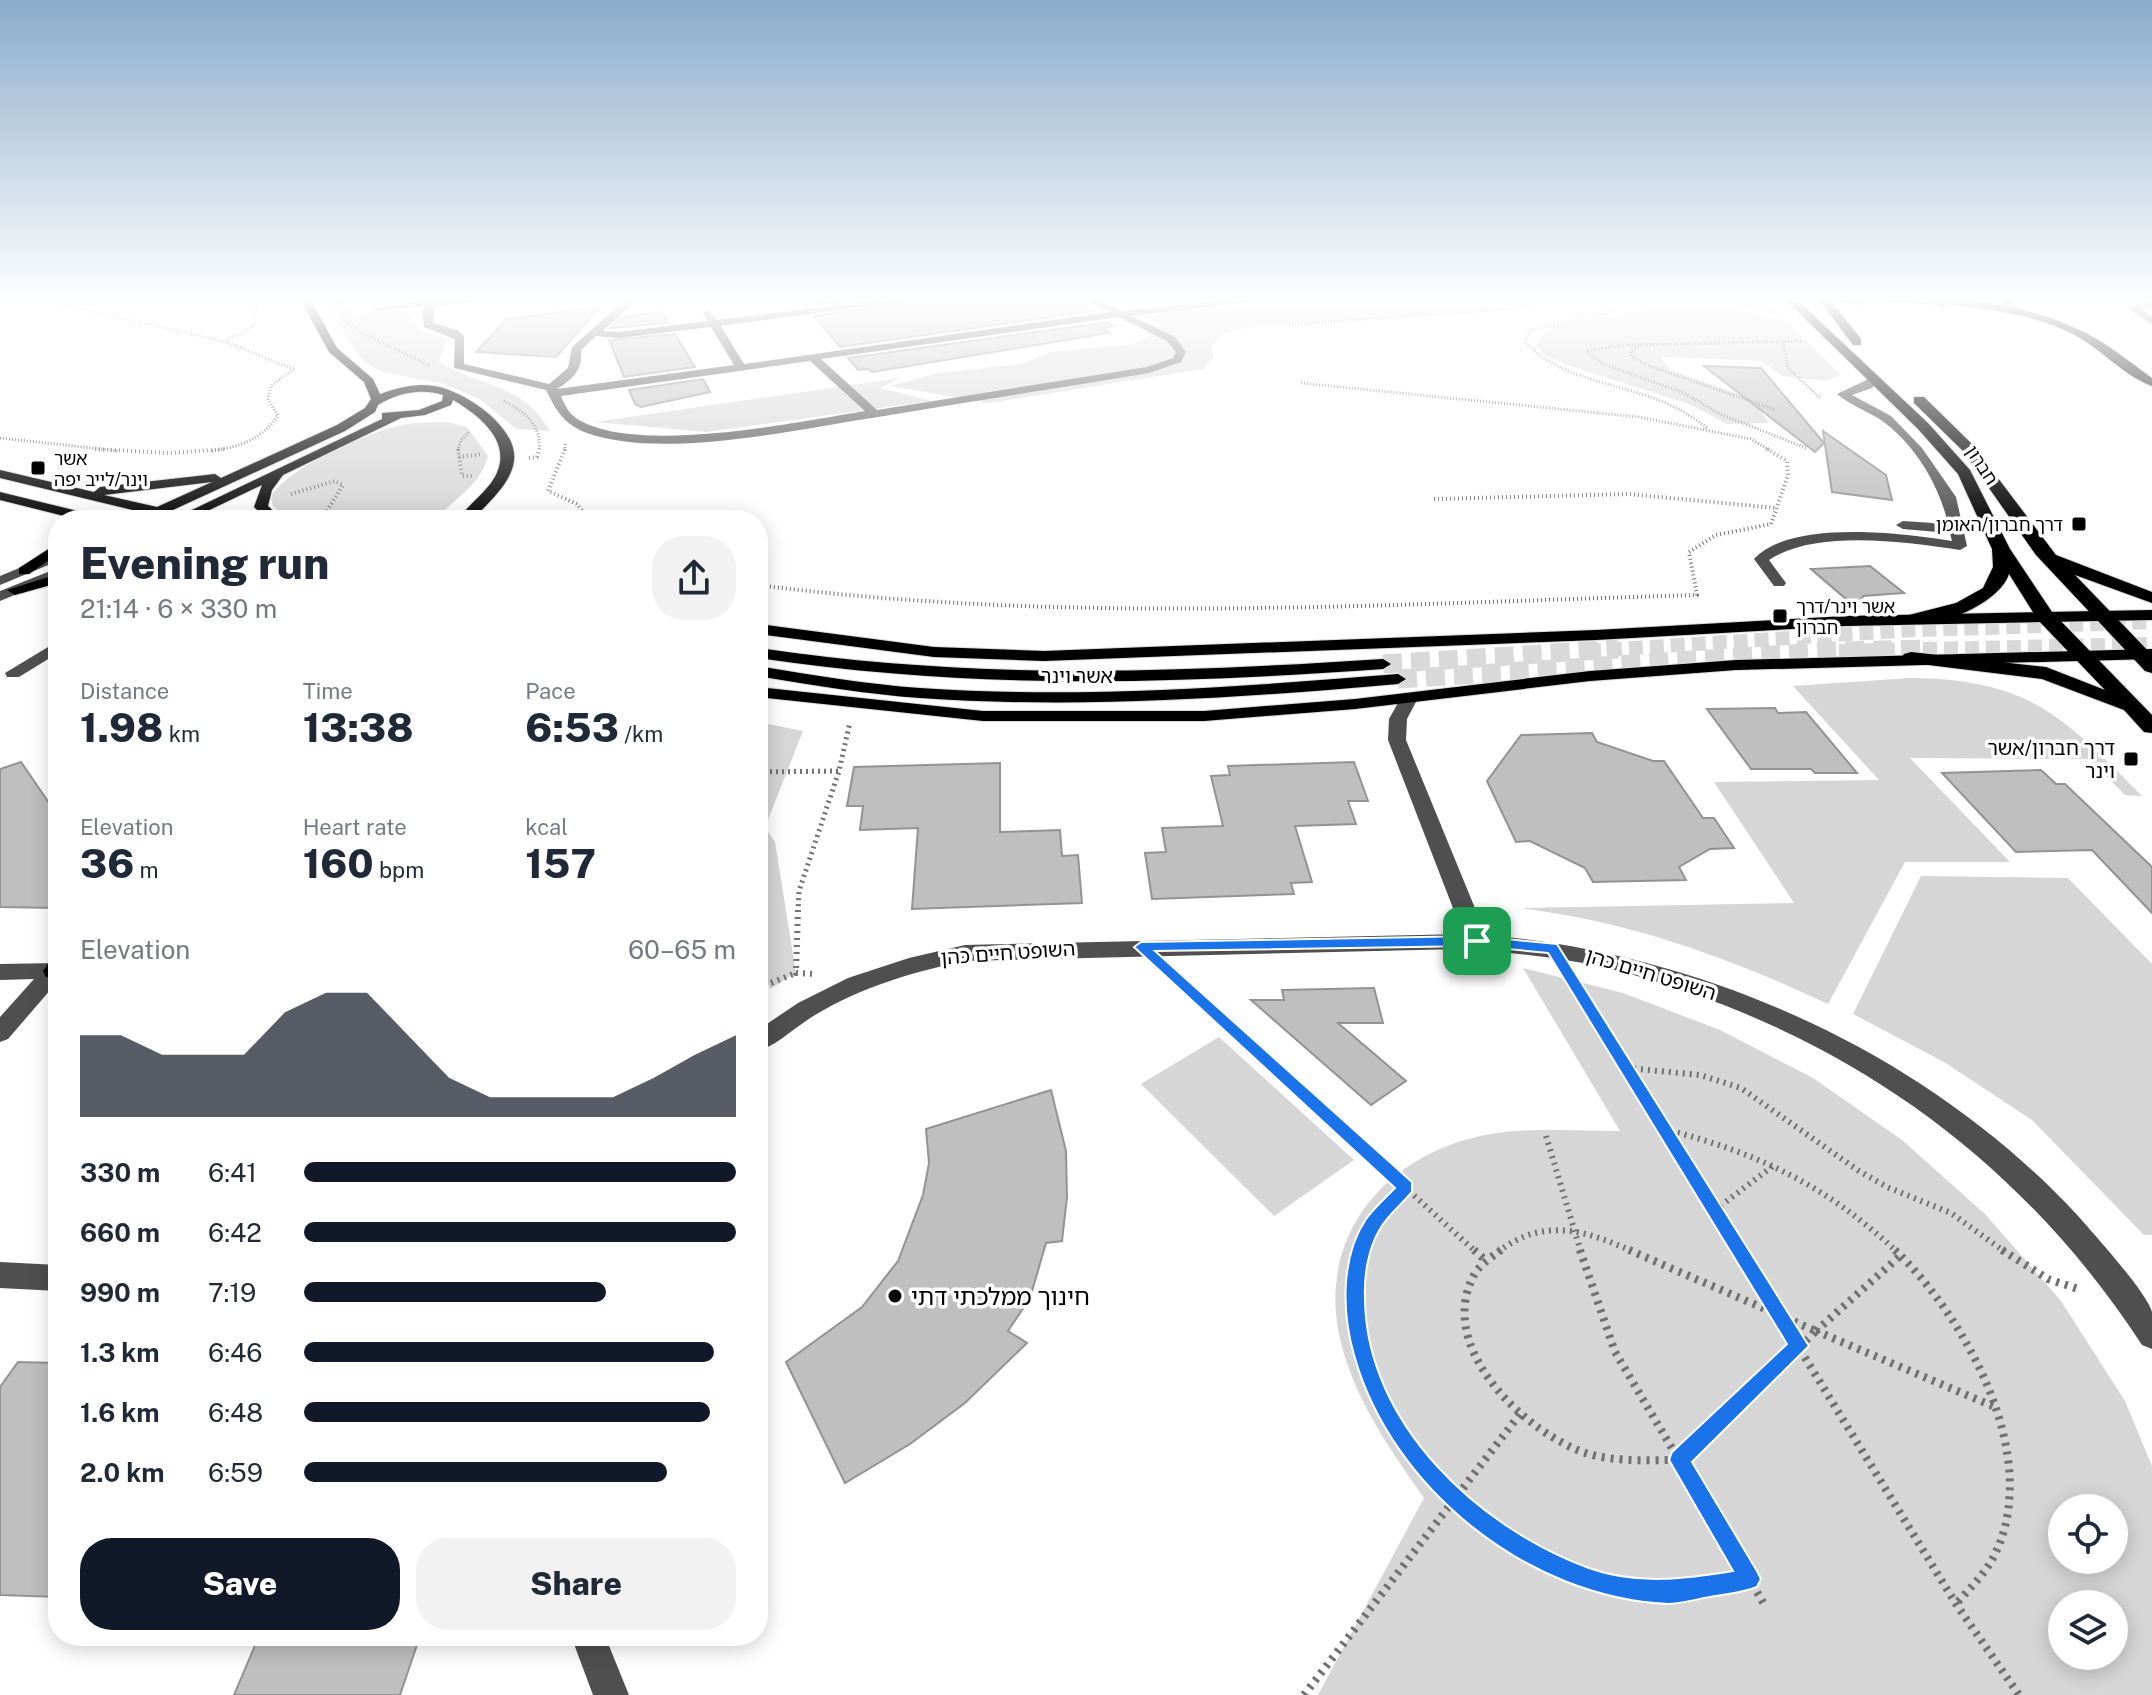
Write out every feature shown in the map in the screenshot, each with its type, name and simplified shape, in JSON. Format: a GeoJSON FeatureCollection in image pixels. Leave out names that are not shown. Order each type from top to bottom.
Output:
{"type":"FeatureCollection","features":[{"type":"Feature","properties":{"kind":"highway","name":"חברון"},"geometry":{"type":"LineString","coordinates":[[1872,376],[1902,395],[1968,448],[2042,551],[2149,659]]}},
{"type":"Feature","properties":{"kind":"highway","name":"חברון"},"geometry":{"type":"LineString","coordinates":[[1902,395],[1965,473],[2001,549],[2045,616],[2146,721]]}},
{"type":"Feature","properties":{"kind":"highway"},"geometry":{"type":"LineString","coordinates":[[1916,619],[1962,608],[1985,597],[2002,575],[2001,549]]}},
{"type":"Feature","properties":{"kind":"highway"},"geometry":{"type":"LineString","coordinates":[[2042,551],[2088,575],[2152,598]]}},
{"type":"Feature","properties":{"kind":"highway"},"geometry":{"type":"LineString","coordinates":[[1911,658],[2046,673],[2100,693],[2146,721]]}},
{"type":"Feature","properties":{"kind":"main road"},"geometry":{"type":"LineString","coordinates":[[364,376],[369,381],[374,405]]}},
{"type":"Feature","properties":{"kind":"main road"},"geometry":{"type":"LineString","coordinates":[[381,376],[449,395],[494,424],[507,440],[508,461],[502,476],[473,510]]}},
{"type":"Feature","properties":{"kind":"main road"},"geometry":{"type":"LineString","coordinates":[[163,510],[258,468],[374,405],[424,389]]}},
{"type":"Feature","properties":{"kind":"main road"},"geometry":{"type":"LineString","coordinates":[[203,510],[397,416],[441,407],[450,399],[449,395]]}},
{"type":"Feature","properties":{"kind":"main road"},"geometry":{"type":"LineString","coordinates":[[374,405],[397,416]]}},
{"type":"Feature","properties":{"kind":"main road"},"geometry":{"type":"LineString","coordinates":[[421,413],[494,424]]}},
{"type":"Feature","properties":{"kind":"main road"},"geometry":{"type":"LineString","coordinates":[[69,490],[157,487],[258,468]]}},
{"type":"Feature","properties":{"kind":"main road"},"geometry":{"type":"LineString","coordinates":[[0,474],[150,510]]}},
{"type":"Feature","properties":{"kind":"main road"},"geometry":{"type":"LineString","coordinates":[[264,510],[261,501],[278,475]]}},
{"type":"Feature","properties":{"kind":"main road"},"geometry":{"type":"LineString","coordinates":[[0,496],[48,510]]}},
{"type":"Feature","properties":{"kind":"main road"},"geometry":{"type":"LineString","coordinates":[[24,571],[48,554]]}},
{"type":"Feature","properties":{"kind":"main road"},"geometry":{"type":"LineString","coordinates":[[7,593],[48,581]]}},
{"type":"Feature","properties":{"kind":"main road"},"geometry":{"type":"LineString","coordinates":[[768,630],[934,652],[1044,656],[1916,619],[2152,615]]}},
{"type":"Feature","properties":{"kind":"main road","name":"אשר וינר"},"geometry":{"type":"LineString","coordinates":[[768,654],[903,674],[1031,680],[1237,674],[1383,664]]}},
{"type":"Feature","properties":{"kind":"main road"},"geometry":{"type":"LineString","coordinates":[[768,693],[854,705],[983,716],[1204,716],[1409,698],[1655,670],[1911,658],[2085,656],[2149,659]]}},
{"type":"Feature","properties":{"kind":"main road","name":"אשר וינר"},"geometry":{"type":"LineString","coordinates":[[768,672],[896,691],[1047,699],[1201,695],[1398,679]]}},
{"type":"Feature","properties":{"kind":"street"},"geometry":{"type":"LineString","coordinates":[[496,376],[553,391],[675,376]]}},
{"type":"Feature","properties":{"kind":"street"},"geometry":{"type":"LineString","coordinates":[[553,391],[570,376]]}},
{"type":"Feature","properties":{"kind":"street"},"geometry":{"type":"LineString","coordinates":[[830,376],[837,384],[848,387],[874,413]]}},
{"type":"Feature","properties":{"kind":"street"},"geometry":{"type":"LineString","coordinates":[[553,391],[572,421],[610,435],[718,437],[1110,376]]}},
{"type":"Feature","properties":{"kind":"street"},"geometry":{"type":"LineString","coordinates":[[1779,583],[1761,559],[1782,546],[1859,538],[1922,540],[1960,546],[1949,497],[1918,451],[1887,419],[1843,394],[1868,386],[1875,379]]}},
{"type":"Feature","properties":{"kind":"street"},"geometry":{"type":"LineString","coordinates":[[1854,390],[1902,395]]}},
{"type":"Feature","properties":{"kind":"street"},"geometry":{"type":"LineString","coordinates":[[1903,525],[1956,529]]}},
{"type":"Feature","properties":{"kind":"street"},"geometry":{"type":"LineString","coordinates":[[0,581],[48,560]]}},
{"type":"Feature","properties":{"kind":"street"},"geometry":{"type":"LineString","coordinates":[[7,593],[48,576]]}},
{"type":"Feature","properties":{"kind":"street"},"geometry":{"type":"LineString","coordinates":[[13,673],[48,652]]}},
{"type":"Feature","properties":{"kind":"street"},"geometry":{"type":"LineString","coordinates":[[1409,698],[1398,719],[1397,740],[1477,941]]}},
{"type":"Feature","properties":{"kind":"street","name":"השופט חיים כהן"},"geometry":{"type":"LineString","coordinates":[[768,1035],[815,1002],[870,976],[916,962],[965,953],[1477,941],[1552,948],[1649,969],[1715,992],[1784,1022],[1852,1057],[1920,1099],[1985,1147],[2046,1201],[2126,1296],[2152,1335]]}},
{"type":"Feature","properties":{"kind":"street"},"geometry":{"type":"LineString","coordinates":[[0,972],[48,970]]}},
{"type":"Feature","properties":{"kind":"street"},"geometry":{"type":"LineString","coordinates":[[0,1033],[48,980]]}},
{"type":"Feature","properties":{"kind":"street"},"geometry":{"type":"LineString","coordinates":[[0,1275],[48,1277]]}},
{"type":"Feature","properties":{"kind":"street"},"geometry":{"type":"LineString","coordinates":[[592,1646],[611,1695]]}},
{"type":"Feature","properties":{"kind":"path"},"geometry":{"type":"LineString","coordinates":[[0,438],[156,454],[209,452],[258,439],[278,416],[268,399],[271,386],[284,376]]}},
{"type":"Feature","properties":{"kind":"path"},"geometry":{"type":"LineString","coordinates":[[1589,376],[1675,403],[1695,414],[1709,431]]}},
{"type":"Feature","properties":{"kind":"path"},"geometry":{"type":"LineString","coordinates":[[1637,376],[1682,392],[1720,414],[1806,448]]}},
{"type":"Feature","properties":{"kind":"path"},"geometry":{"type":"LineString","coordinates":[[1682,376],[1726,389],[1776,410]]}},
{"type":"Feature","properties":{"kind":"path"},"geometry":{"type":"LineString","coordinates":[[1794,376],[1826,404]]}},
{"type":"Feature","properties":{"kind":"path"},"geometry":{"type":"LineString","coordinates":[[768,586],[868,599],[1193,609],[1697,595],[1689,552],[1696,543],[1771,524],[1788,475],[1787,461],[1751,439],[1639,417],[1416,392],[1301,383]]}},
{"type":"Feature","properties":{"kind":"path"},"geometry":{"type":"LineString","coordinates":[[572,421],[565,442],[566,453],[548,479],[548,491],[577,504],[582,510]]}},
{"type":"Feature","properties":{"kind":"path"},"geometry":{"type":"LineString","coordinates":[[473,476],[462,476],[457,446],[461,437],[494,424]]}},
{"type":"Feature","properties":{"kind":"path"},"geometry":{"type":"LineString","coordinates":[[300,490],[335,481],[343,485],[327,510]]}},
{"type":"Feature","properties":{"kind":"path"},"geometry":{"type":"LineString","coordinates":[[1434,499],[1628,494],[1776,508]]}},
{"type":"Feature","properties":{"kind":"path"},"geometry":{"type":"LineString","coordinates":[[796,973],[799,891],[839,771],[854,705]]}},
{"type":"Feature","properties":{"kind":"path"},"geometry":{"type":"LineString","coordinates":[[768,772],[839,771]]}},
{"type":"Feature","properties":{"kind":"path"},"geometry":{"type":"LineString","coordinates":[[1141,947],[1484,1259]]}},
{"type":"Feature","properties":{"kind":"path"},"geometry":{"type":"LineString","coordinates":[[1552,948],[1956,1604],[2019,1695]]}},
{"type":"Feature","properties":{"kind":"path"},"geometry":{"type":"LineString","coordinates":[[768,984],[796,973],[870,976]]}},
{"type":"Feature","properties":{"kind":"path"},"geometry":{"type":"LineString","coordinates":[[1626,1068],[1708,1077],[1741,1087],[1840,1160],[1880,1184],[1928,1201],[1958,1217],[2029,1269],[2071,1288],[2126,1296]]}},
{"type":"Feature","properties":{"kind":"path"},"geometry":{"type":"LineString","coordinates":[[1663,1128],[1733,1147],[1774,1165],[1798,1176],[1857,1214],[1901,1255],[1952,1315],[1986,1375],[2005,1438],[2009,1499],[1994,1556],[1956,1604]]}},
{"type":"Feature","properties":{"kind":"path"},"geometry":{"type":"LineString","coordinates":[[1546,1136],[1590,1284],[1615,1352],[1764,1604]]}},
{"type":"Feature","properties":{"kind":"path"},"geometry":{"type":"LineString","coordinates":[[1715,1210],[1774,1165]]}},
{"type":"Feature","properties":{"kind":"path"},"geometry":{"type":"LineString","coordinates":[[1406,1187],[1372,1225],[1355,1273],[1356,1327],[1372,1385],[1405,1444],[1456,1498],[1517,1546],[1590,1580],[1670,1593],[1750,1579]]}},
{"type":"Feature","properties":{"kind":"path"},"geometry":{"type":"LineString","coordinates":[[1901,1255],[1818,1329],[1799,1346],[1679,1460],[1624,1460],[1576,1450],[1533,1426],[1498,1393],[1474,1357],[1463,1321],[1466,1287],[1484,1259],[1519,1239],[1576,1229],[1818,1329],[1995,1407]]}},
{"type":"Feature","properties":{"kind":"path"},"geometry":{"type":"LineString","coordinates":[[1304,1695],[1520,1414]]}},
{"type":"Feature","properties":{"kind":"shaded area"},"geometry":{"type":"Polygon","coordinates":[[[404,376],[469,376],[514,394],[538,415],[550,431],[516,429],[481,400],[445,384],[404,376]]]}},
{"type":"Feature","properties":{"kind":"shaded area"},"geometry":{"type":"Polygon","coordinates":[[[927,376],[1158,376],[989,403],[890,386],[927,376]]]}},
{"type":"Feature","properties":{"kind":"shaded area"},"geometry":{"type":"Polygon","coordinates":[[[1602,376],[1687,376],[1779,408],[1762,413],[1769,423],[1727,424],[1689,404],[1602,376]]]}},
{"type":"Feature","properties":{"kind":"shaded area"},"geometry":{"type":"Polygon","coordinates":[[[1783,376],[1838,376],[1825,381],[1783,376]]]}},
{"type":"Feature","properties":{"kind":"shaded area"},"geometry":{"type":"Polygon","coordinates":[[[900,378],[880,388],[932,401],[706,432],[595,422],[900,378]]]}},
{"type":"Feature","properties":{"kind":"shaded area"},"geometry":{"type":"Polygon","coordinates":[[[446,422],[467,427],[488,456],[480,475],[445,510],[278,510],[273,506],[271,497],[280,486],[330,452],[370,435],[418,423],[446,422]]]}},
{"type":"Feature","properties":{"kind":"shaded area"},"geometry":{"type":"Polygon","coordinates":[[[1910,678],[1985,686],[2041,707],[2089,744],[2142,796],[2125,795],[2089,759],[1910,758],[2010,862],[1905,862],[1828,1004],[1753,971],[1640,932],[1521,908],[1794,903],[1714,782],[1879,780],[1793,686],[1910,678]]]}},
{"type":"Feature","properties":{"kind":"shaded area"},"geometry":{"type":"Polygon","coordinates":[[[768,724],[803,731],[768,819],[768,724]]]}},
{"type":"Feature","properties":{"kind":"shaded area"},"geometry":{"type":"Polygon","coordinates":[[[768,832],[775,842],[796,973],[770,989],[768,832]]]}},
{"type":"Feature","properties":{"kind":"shaded area"},"geometry":{"type":"Polygon","coordinates":[[[1921,876],[2068,878],[2152,964],[2152,1235],[2144,1235],[2032,1120],[1944,1062],[1853,1014],[1921,876]]]}},
{"type":"Feature","properties":{"kind":"shaded area"},"geometry":{"type":"Polygon","coordinates":[[[1523,968],[1623,993],[1720,1030],[1813,1078],[1902,1140],[1985,1214],[2061,1301],[2125,1401],[2152,1466],[2152,1695],[1318,1695],[1424,1498],[1365,1405],[1347,1365],[1335,1305],[1338,1270],[1348,1238],[1364,1209],[1386,1184],[1413,1163],[1445,1147],[1480,1136],[1550,1130],[1620,1131],[1523,968]]]}},
{"type":"Feature","properties":{"kind":"shaded area"},"geometry":{"type":"Polygon","coordinates":[[[1219,1037],[1354,1160],[1274,1216],[1141,1084],[1219,1037]]]}},
{"type":"Feature","properties":{"kind":"building"},"geometry":{"type":"Polygon","coordinates":[[[1717,376],[1768,376],[1824,443],[1815,452],[1717,376]]]}},
{"type":"Feature","properties":{"kind":"building"},"geometry":{"type":"Polygon","coordinates":[[[703,379],[710,392],[641,407],[635,404],[629,390],[703,379]]]}},
{"type":"Feature","properties":{"kind":"building"},"geometry":{"type":"Polygon","coordinates":[[[1823,431],[1886,475],[1892,500],[1832,492],[1823,431]]]}},
{"type":"Feature","properties":{"kind":"building"},"geometry":{"type":"Polygon","coordinates":[[[1870,566],[1904,593],[1863,596],[1860,603],[1846,599],[1811,569],[1870,566]]]}},
{"type":"Feature","properties":{"kind":"building"},"geometry":{"type":"Polygon","coordinates":[[[1775,708],[1778,713],[1806,712],[1857,773],[1751,769],[1707,709],[1775,708]]]}},
{"type":"Feature","properties":{"kind":"building"},"geometry":{"type":"Polygon","coordinates":[[[1592,733],[1597,742],[1653,761],[1664,761],[1703,818],[1714,818],[1734,848],[1710,849],[1679,867],[1686,880],[1593,882],[1585,868],[1530,841],[1516,842],[1487,781],[1521,735],[1592,733]]]}},
{"type":"Feature","properties":{"kind":"building"},"geometry":{"type":"Polygon","coordinates":[[[21,762],[48,801],[48,908],[0,907],[0,769],[21,762]]]}},
{"type":"Feature","properties":{"kind":"building"},"geometry":{"type":"Polygon","coordinates":[[[1354,762],[1368,801],[1348,801],[1356,824],[1295,826],[1312,882],[1291,883],[1294,894],[1152,899],[1145,853],[1166,852],[1162,828],[1223,826],[1211,776],[1230,775],[1228,766],[1354,762]]]}},
{"type":"Feature","properties":{"kind":"building"},"geometry":{"type":"Polygon","coordinates":[[[1000,763],[1000,832],[1060,830],[1062,856],[1078,855],[1082,903],[912,909],[918,828],[860,830],[863,806],[847,806],[854,767],[1000,763]]]}},
{"type":"Feature","properties":{"kind":"building"},"geometry":{"type":"Polygon","coordinates":[[[2041,770],[2056,784],[2065,784],[2152,867],[2152,913],[2092,850],[2016,852],[1942,773],[2041,770]]]}},
{"type":"Feature","properties":{"kind":"building"},"geometry":{"type":"Polygon","coordinates":[[[1374,988],[1383,1023],[1338,1023],[1406,1081],[1371,1105],[1251,1000],[1284,1000],[1282,990],[1374,988]]]}},
{"type":"Feature","properties":{"kind":"building"},"geometry":{"type":"Polygon","coordinates":[[[1051,1090],[1066,1151],[1067,1197],[1062,1241],[1046,1243],[1030,1298],[1008,1331],[1027,1343],[965,1403],[910,1444],[845,1483],[786,1362],[862,1307],[898,1261],[923,1195],[929,1163],[926,1129],[1051,1090]]]}},
{"type":"Feature","properties":{"kind":"building"},"geometry":{"type":"Polygon","coordinates":[[[18,1362],[48,1363],[48,1597],[0,1595],[0,1387],[18,1362]]]}},
{"type":"Feature","properties":{"kind":"building"},"geometry":{"type":"Polygon","coordinates":[[[255,1646],[417,1646],[400,1695],[234,1695],[255,1646]]]}},
{"type":"Feature","properties":{"kind":"tunnel"},"geometry":{"type":"LineString","coordinates":[[1618,649],[1897,631],[2152,622]]}},
{"type":"Feature","properties":{"kind":"tunnel"},"geometry":{"type":"LineString","coordinates":[[1907,649],[2152,644]]}},
{"type":"Feature","properties":{"kind":"tunnel"},"geometry":{"type":"LineString","coordinates":[[1383,664],[1618,649]]}},
{"type":"Feature","properties":{"kind":"tunnel"},"geometry":{"type":"LineString","coordinates":[[1587,651],[1618,649]]}},
{"type":"Feature","properties":{"kind":"tunnel"},"geometry":{"type":"LineString","coordinates":[[1398,679],[1834,651],[1907,649]]}},
{"type":"Feature","properties":{"kind":"tunnel"},"geometry":{"type":"LineString","coordinates":[[1839,651],[1907,649]]}},
{"type":"Feature","properties":{"kind":"tunnel"},"geometry":{"type":"LineString","coordinates":[[1907,649],[1930,649]]}},
{"type":"Feature","properties":{"kind":"place","name":"אשר וינר/לייב יפה"},"geometry":{"type":"Point","coordinates":[38,468]}},
{"type":"Feature","properties":{"kind":"place","name":"דרך חברון/האומן"},"geometry":{"type":"Point","coordinates":[2079,524]}},
{"type":"Feature","properties":{"kind":"place","name":"אשר וינר/דרך חברון"},"geometry":{"type":"Point","coordinates":[1780,616]}},
{"type":"Feature","properties":{"kind":"place","name":"דרך חברון/אשר וינר"},"geometry":{"type":"Point","coordinates":[2131,759]}},
{"type":"Feature","properties":{"kind":"place","name":"חינוך ממלכתי דתי"},"geometry":{"type":"Point","coordinates":[895,1296]}},
{"type":"Feature","properties":{"kind":"route"},"geometry":{"type":"LineString","coordinates":[[1477,941],[1552,948],[1799,1346],[1679,1460],[1750,1579],[1670,1593],[1590,1580],[1517,1546],[1456,1498],[1405,1444],[1372,1385],[1356,1327],[1355,1273],[1372,1225],[1406,1187],[1141,947],[1477,941]]}}]}
